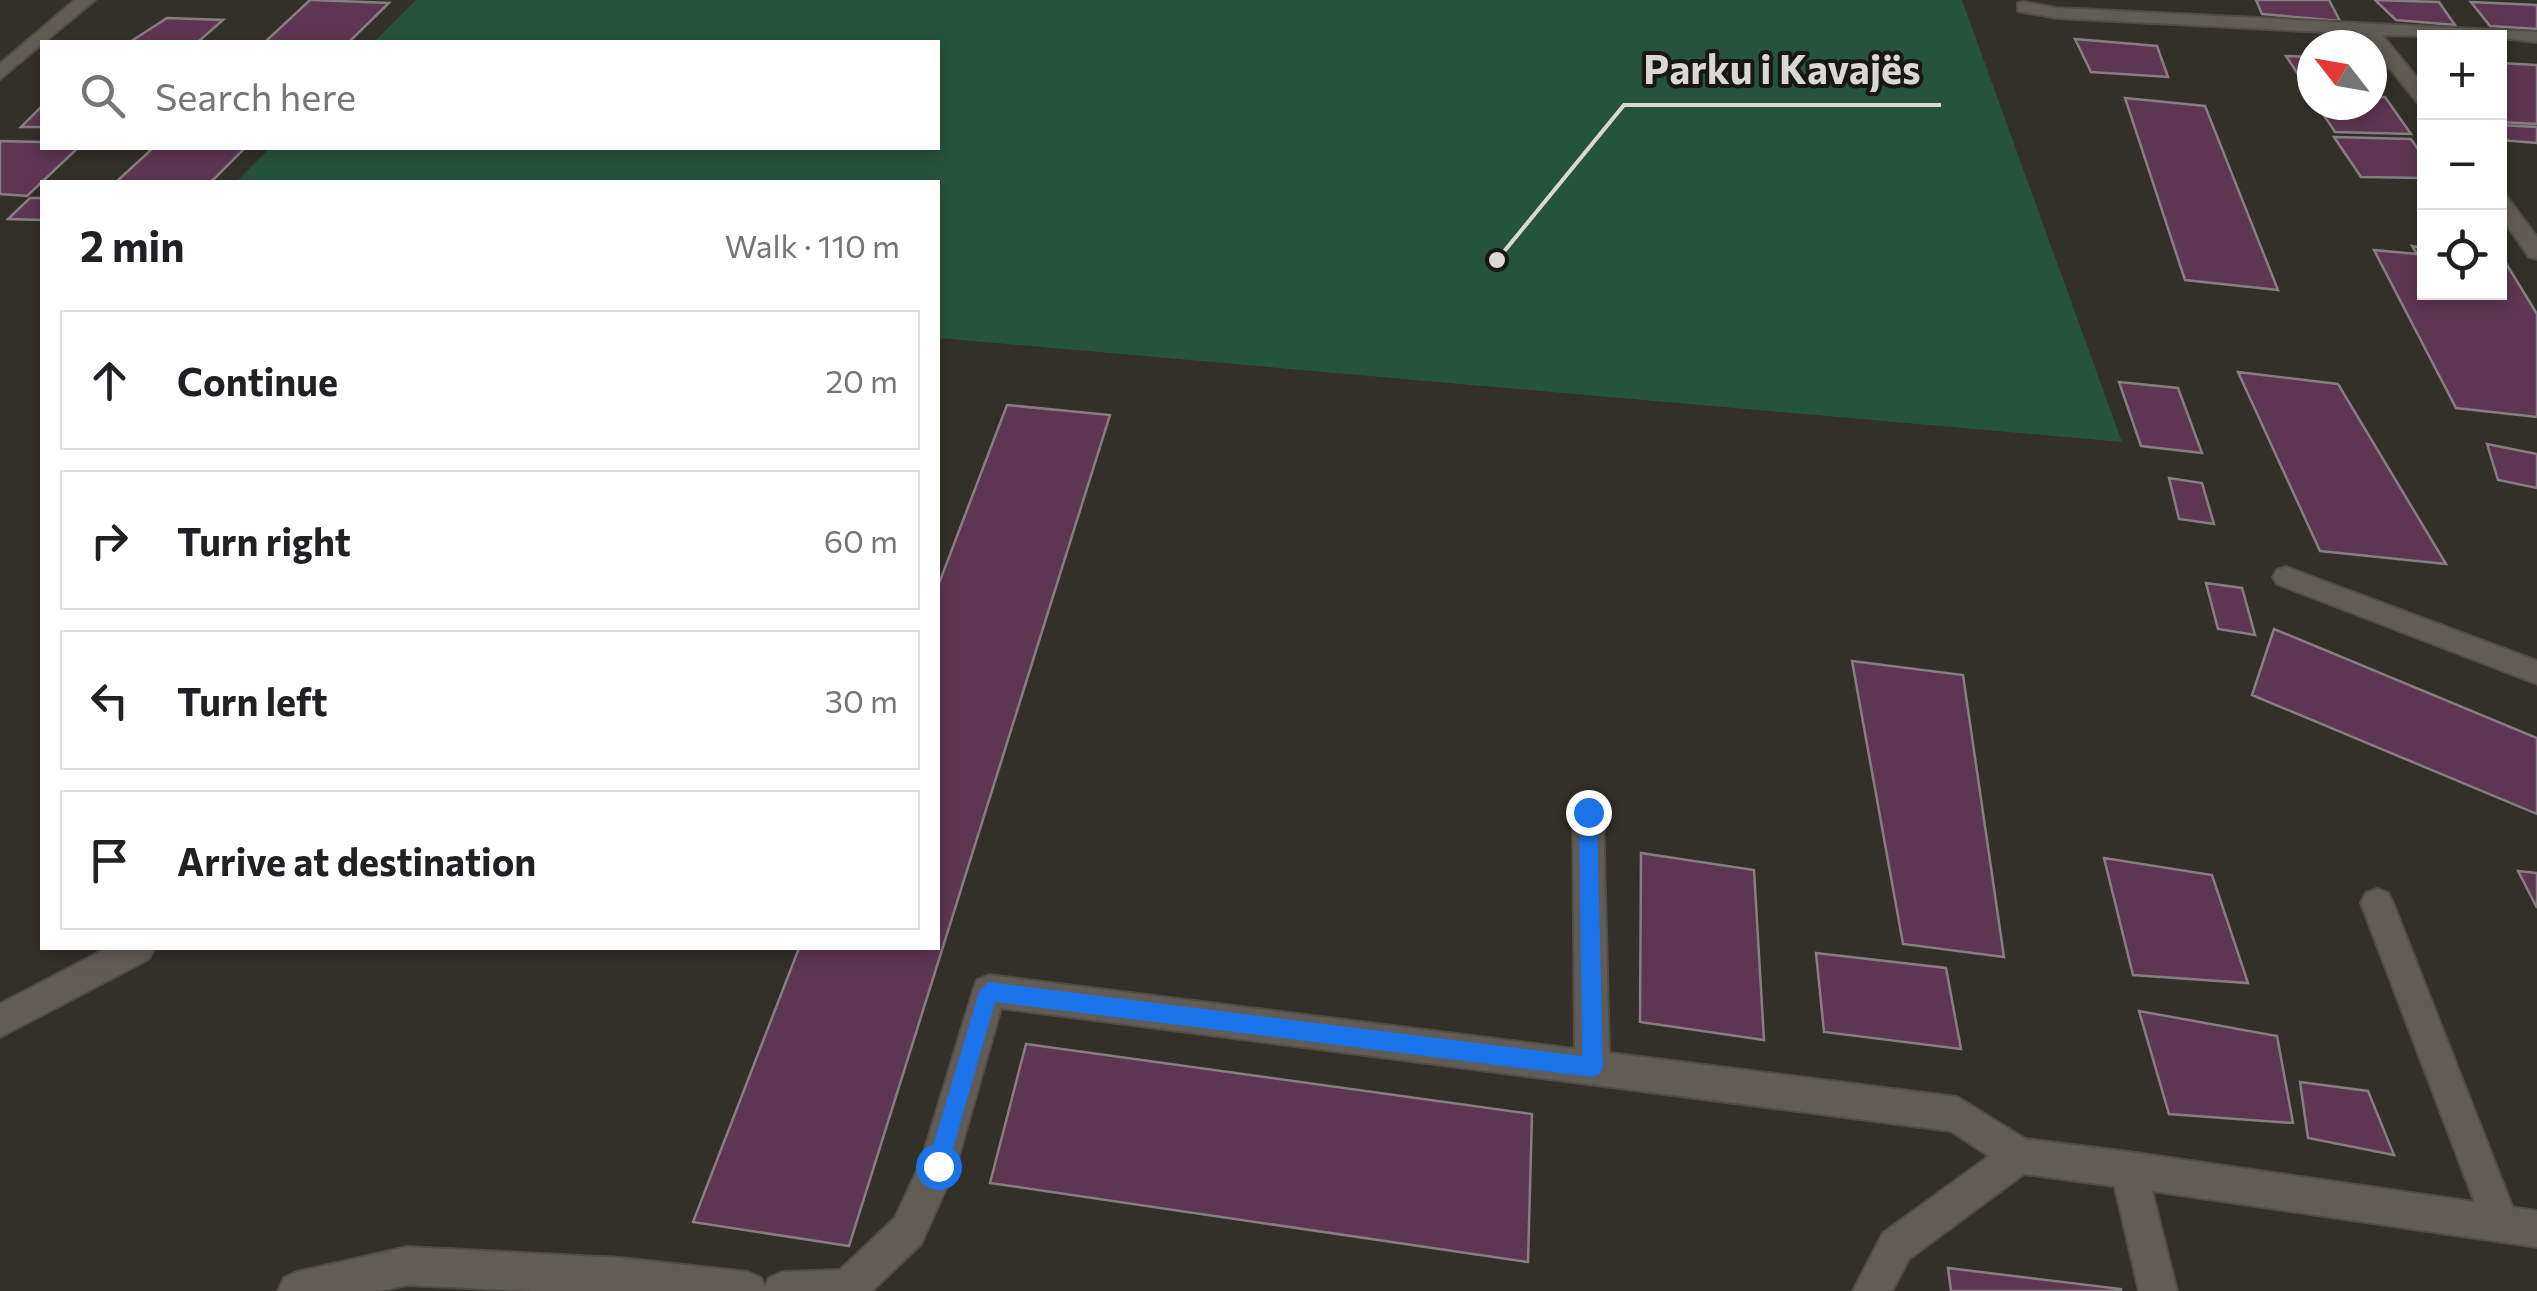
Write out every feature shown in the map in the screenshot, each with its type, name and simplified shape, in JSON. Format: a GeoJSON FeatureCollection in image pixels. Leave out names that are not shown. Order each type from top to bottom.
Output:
{"type":"FeatureCollection","features":[{"type":"Feature","properties":{"kind":"street"},"geometry":{"type":"LineString","coordinates":[[0,74],[86,0]]}},
{"type":"Feature","properties":{"kind":"street"},"geometry":{"type":"LineString","coordinates":[[2024,7],[2057,13],[2537,37]]}},
{"type":"Feature","properties":{"kind":"street"},"geometry":{"type":"LineString","coordinates":[[2368,29],[2417,89]]}},
{"type":"Feature","properties":{"kind":"street"},"geometry":{"type":"LineString","coordinates":[[2507,210],[2537,252]]}},
{"type":"Feature","properties":{"kind":"street"},"geometry":{"type":"LineString","coordinates":[[2286,577],[2537,673]]}},
{"type":"Feature","properties":{"kind":"street"},"geometry":{"type":"LineString","coordinates":[[1588,812],[1592,1067]]}},
{"type":"Feature","properties":{"kind":"street"},"geometry":{"type":"LineString","coordinates":[[2377,903],[2519,1226]]}},
{"type":"Feature","properties":{"kind":"street"},"geometry":{"type":"LineString","coordinates":[[0,1021],[134,950]]}},
{"type":"Feature","properties":{"kind":"street"},"geometry":{"type":"LineString","coordinates":[[782,1291],[848,1288],[908,1231],[938,1166],[988,992],[1957,1114],[2019,1156],[2519,1226]]}},
{"type":"Feature","properties":{"kind":"street"},"geometry":{"type":"LineString","coordinates":[[1872,1291],[1896,1246],[2019,1156]]}},
{"type":"Feature","properties":{"kind":"street"},"geometry":{"type":"LineString","coordinates":[[2130,1170],[2158,1291]]}},
{"type":"Feature","properties":{"kind":"street"},"geometry":{"type":"LineString","coordinates":[[297,1291],[407,1266],[621,1277],[748,1291]]}},
{"type":"Feature","properties":{"kind":"green space"},"geometry":{"type":"Polygon","coordinates":[[[416,0],[1962,0],[2122,442],[940,338],[940,180],[238,180],[268,150],[940,150],[940,40],[376,40],[416,0]]]}},
{"type":"Feature","properties":{"kind":"building"},"geometry":{"type":"Polygon","coordinates":[[[310,0],[389,3],[351,40],[267,40],[310,0]]]}},
{"type":"Feature","properties":{"kind":"building"},"geometry":{"type":"Polygon","coordinates":[[[2256,0],[2329,0],[2340,21],[2262,14],[2256,0]]]}},
{"type":"Feature","properties":{"kind":"building"},"geometry":{"type":"Polygon","coordinates":[[[2375,0],[2439,2],[2455,25],[2396,20],[2375,0]]]}},
{"type":"Feature","properties":{"kind":"building"},"geometry":{"type":"Polygon","coordinates":[[[2471,2],[2537,5],[2537,29],[2490,26],[2471,2]]]}},
{"type":"Feature","properties":{"kind":"building"},"geometry":{"type":"Polygon","coordinates":[[[167,18],[223,20],[200,40],[133,40],[167,18]]]}},
{"type":"Feature","properties":{"kind":"building"},"geometry":{"type":"Polygon","coordinates":[[[2075,39],[2157,46],[2168,77],[2091,72],[2075,39]]]}},
{"type":"Feature","properties":{"kind":"building"},"geometry":{"type":"Polygon","coordinates":[[[2286,56],[2297,56],[2297,73],[2286,56]]]}},
{"type":"Feature","properties":{"kind":"building"},"geometry":{"type":"Polygon","coordinates":[[[2507,63],[2537,65],[2537,124],[2507,122],[2507,63]]]}},
{"type":"Feature","properties":{"kind":"building"},"geometry":{"type":"Polygon","coordinates":[[[2125,98],[2205,106],[2278,290],[2185,280],[2125,98]]]}},
{"type":"Feature","properties":{"kind":"building"},"geometry":{"type":"Polygon","coordinates":[[[2387,100],[2411,134],[2335,132],[2327,120],[2387,120],[2387,100]]]}},
{"type":"Feature","properties":{"kind":"building"},"geometry":{"type":"Polygon","coordinates":[[[40,108],[40,127],[21,127],[40,108]]]}},
{"type":"Feature","properties":{"kind":"building"},"geometry":{"type":"Polygon","coordinates":[[[2507,125],[2537,127],[2537,143],[2507,141],[2507,125]]]}},
{"type":"Feature","properties":{"kind":"building"},"geometry":{"type":"Polygon","coordinates":[[[2334,137],[2411,139],[2417,148],[2417,178],[2361,177],[2334,137]]]}},
{"type":"Feature","properties":{"kind":"building"},"geometry":{"type":"Polygon","coordinates":[[[0,141],[40,142],[40,150],[76,150],[27,196],[0,194],[0,141]]]}},
{"type":"Feature","properties":{"kind":"building"},"geometry":{"type":"Polygon","coordinates":[[[151,150],[243,150],[213,180],[118,180],[151,150]]]}},
{"type":"Feature","properties":{"kind":"building"},"geometry":{"type":"Polygon","coordinates":[[[30,198],[40,198],[40,220],[8,219],[30,198]]]}},
{"type":"Feature","properties":{"kind":"building"},"geometry":{"type":"Polygon","coordinates":[[[2374,250],[2417,254],[2417,300],[2507,300],[2507,265],[2537,314],[2537,417],[2456,408],[2374,250]]]}},
{"type":"Feature","properties":{"kind":"building"},"geometry":{"type":"Polygon","coordinates":[[[2238,372],[2338,384],[2446,564],[2320,551],[2238,372]]]}},
{"type":"Feature","properties":{"kind":"building"},"geometry":{"type":"Polygon","coordinates":[[[2119,382],[2178,388],[2202,453],[2141,446],[2119,382]]]}},
{"type":"Feature","properties":{"kind":"building"},"geometry":{"type":"Polygon","coordinates":[[[1007,405],[1110,415],[849,1246],[693,1222],[798,950],[940,950],[940,581],[1007,405]]]}},
{"type":"Feature","properties":{"kind":"building"},"geometry":{"type":"Polygon","coordinates":[[[2487,444],[2537,454],[2537,488],[2498,480],[2487,444]]]}},
{"type":"Feature","properties":{"kind":"building"},"geometry":{"type":"Polygon","coordinates":[[[2169,478],[2202,483],[2214,524],[2179,519],[2169,478]]]}},
{"type":"Feature","properties":{"kind":"building"},"geometry":{"type":"Polygon","coordinates":[[[2206,583],[2242,588],[2255,635],[2218,629],[2206,583]]]}},
{"type":"Feature","properties":{"kind":"building"},"geometry":{"type":"Polygon","coordinates":[[[2274,629],[2537,738],[2537,814],[2252,695],[2274,629]]]}},
{"type":"Feature","properties":{"kind":"building"},"geometry":{"type":"Polygon","coordinates":[[[1852,661],[1963,675],[2004,957],[1903,944],[1852,661]]]}},
{"type":"Feature","properties":{"kind":"building"},"geometry":{"type":"Polygon","coordinates":[[[1641,853],[1754,870],[1764,1040],[1640,1022],[1641,853]]]}},
{"type":"Feature","properties":{"kind":"building"},"geometry":{"type":"Polygon","coordinates":[[[2104,858],[2212,875],[2248,983],[2133,975],[2104,858]]]}},
{"type":"Feature","properties":{"kind":"building"},"geometry":{"type":"Polygon","coordinates":[[[2518,871],[2537,873],[2537,908],[2518,871]]]}},
{"type":"Feature","properties":{"kind":"building"},"geometry":{"type":"Polygon","coordinates":[[[1816,953],[1946,968],[1961,1049],[1824,1032],[1816,953]]]}},
{"type":"Feature","properties":{"kind":"building"},"geometry":{"type":"Polygon","coordinates":[[[2139,1011],[2277,1036],[2293,1123],[2169,1114],[2139,1011]]]}},
{"type":"Feature","properties":{"kind":"building"},"geometry":{"type":"Polygon","coordinates":[[[1026,1044],[1532,1114],[1528,1262],[990,1183],[1026,1044]]]}},
{"type":"Feature","properties":{"kind":"building"},"geometry":{"type":"Polygon","coordinates":[[[2300,1082],[2368,1091],[2394,1155],[2308,1138],[2300,1082]]]}},
{"type":"Feature","properties":{"kind":"building"},"geometry":{"type":"Polygon","coordinates":[[[1948,1268],[2121,1289],[2121,1291],[1951,1291],[1948,1268]]]}},
{"type":"Feature","properties":{"kind":"place","name":"Parku i Kavajës"},"geometry":{"type":"Point","coordinates":[1497,260]}},
{"type":"Feature","properties":{"kind":"route"},"geometry":{"type":"LineString","coordinates":[[938,1166],[988,992],[1592,1067],[1588,812]]}}]}
